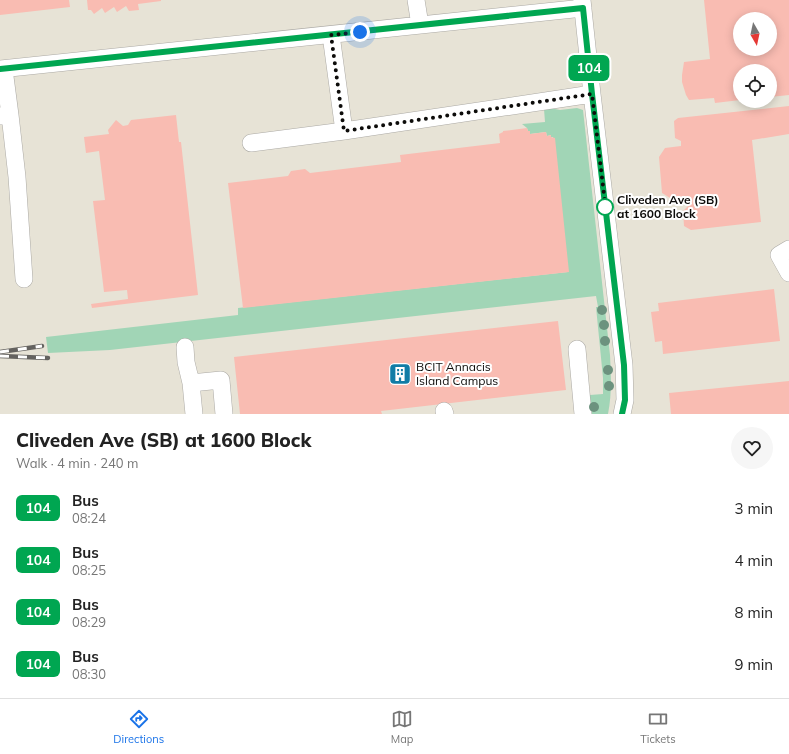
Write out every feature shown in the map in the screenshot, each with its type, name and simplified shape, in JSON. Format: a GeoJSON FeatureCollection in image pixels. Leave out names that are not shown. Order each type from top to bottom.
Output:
{"type":"FeatureCollection","features":[{"type":"Feature","properties":{"kind":"street"},"geometry":{"type":"LineString","coordinates":[[416,0],[420,25]]}},
{"type":"Feature","properties":{"kind":"street"},"geometry":{"type":"LineString","coordinates":[[24,279],[17,177],[5,115],[2,69],[331,35],[583,4],[592,94],[624,365],[625,400],[622,414]]}},
{"type":"Feature","properties":{"kind":"street"},"geometry":{"type":"LineString","coordinates":[[331,35],[344,131]]}},
{"type":"Feature","properties":{"kind":"street"},"geometry":{"type":"LineString","coordinates":[[251,143],[344,131],[592,94]]}},
{"type":"Feature","properties":{"kind":"street"},"geometry":{"type":"LineString","coordinates":[[789,249],[779,255],[789,273]]}},
{"type":"Feature","properties":{"kind":"street"},"geometry":{"type":"LineString","coordinates":[[185,347],[194,414]]}},
{"type":"Feature","properties":{"kind":"street"},"geometry":{"type":"LineString","coordinates":[[577,349],[583,414]]}},
{"type":"Feature","properties":{"kind":"street"},"geometry":{"type":"LineString","coordinates":[[191,383],[221,380],[224,414]]}},
{"type":"Feature","properties":{"kind":"shaded area"},"geometry":{"type":"Polygon","coordinates":[[[0,0],[789,0],[789,414],[0,414],[0,0]]]}},
{"type":"Feature","properties":{"kind":"green space"},"geometry":{"type":"Polygon","coordinates":[[[545,107],[560,110],[577,108],[583,110],[610,355],[611,392],[608,414],[588,414],[590,395],[603,394],[603,378],[596,307],[598,307],[596,296],[110,350],[48,353],[46,337],[238,315],[238,308],[568,272],[553,137],[551,137],[551,135],[547,136],[546,132],[530,134],[530,131],[528,131],[522,124],[545,122],[545,107]]]}},
{"type":"Feature","properties":{"kind":"building"},"geometry":{"type":"Polygon","coordinates":[[[0,0],[69,0],[70,7],[0,15],[0,0]]]}},
{"type":"Feature","properties":{"kind":"building"},"geometry":{"type":"Polygon","coordinates":[[[87,0],[161,1],[138,4],[139,10],[129,11],[126,6],[117,12],[114,7],[105,13],[102,8],[94,14],[91,10],[88,10],[87,0]]]}},
{"type":"Feature","properties":{"kind":"building"},"geometry":{"type":"Polygon","coordinates":[[[704,0],[789,0],[789,95],[777,96],[777,64],[733,64],[733,101],[715,103],[714,98],[689,100],[682,82],[684,62],[710,59],[704,0]]]}},
{"type":"Feature","properties":{"kind":"building"},"geometry":{"type":"Polygon","coordinates":[[[789,106],[789,134],[752,140],[761,222],[691,230],[684,226],[683,211],[688,206],[687,199],[675,201],[662,193],[659,157],[665,148],[681,146],[681,141],[675,138],[674,121],[678,118],[789,106]]]}},
{"type":"Feature","properties":{"kind":"building"},"geometry":{"type":"Polygon","coordinates":[[[176,115],[179,142],[181,142],[198,295],[92,308],[91,304],[128,299],[127,290],[104,292],[93,201],[105,200],[99,151],[86,153],[84,137],[109,134],[108,130],[116,120],[123,126],[128,125],[131,120],[176,115]]]}},
{"type":"Feature","properties":{"kind":"building"},"geometry":{"type":"Polygon","coordinates":[[[527,128],[528,131],[530,131],[530,134],[546,132],[547,136],[551,135],[551,137],[555,138],[569,272],[243,308],[228,183],[288,176],[291,171],[305,169],[310,173],[401,162],[400,155],[500,143],[499,134],[503,131],[527,128]]]}},
{"type":"Feature","properties":{"kind":"building"},"geometry":{"type":"Polygon","coordinates":[[[774,289],[780,341],[663,354],[662,341],[655,342],[651,312],[659,311],[658,303],[774,289]]]}},
{"type":"Feature","properties":{"kind":"building","name":"BCIT Annacis Island Campus"},"geometry":{"type":"Polygon","coordinates":[[[558,321],[566,390],[381,411],[382,414],[240,414],[234,357],[558,321]]]}},
{"type":"Feature","properties":{"kind":"building"},"geometry":{"type":"Polygon","coordinates":[[[789,381],[789,414],[671,414],[669,393],[789,381]]]}},
{"type":"Feature","properties":{"kind":"railway"},"geometry":{"type":"LineString","coordinates":[[0,352],[42,346]]}},
{"type":"Feature","properties":{"kind":"railway"},"geometry":{"type":"LineString","coordinates":[[0,356],[48,358]]}},
{"type":"Feature","properties":{"kind":"bus line","name":"104"},"geometry":{"type":"LineString","coordinates":[[0,69],[583,8],[624,365],[625,400],[622,414]]}},
{"type":"Feature","properties":{"kind":"place","name":"Cliveden Ave (SB) at 1600 Block"},"geometry":{"type":"Point","coordinates":[605,207]}},
{"type":"Feature","properties":{"kind":"place","name":"BCIT Annacis Island Campus"},"geometry":{"type":"Point","coordinates":[400,374]}},
{"type":"Feature","properties":{"kind":"route"},"geometry":{"type":"LineString","coordinates":[[360,32],[331,35],[344,131],[592,94],[606,211],[605,207]]}}]}
